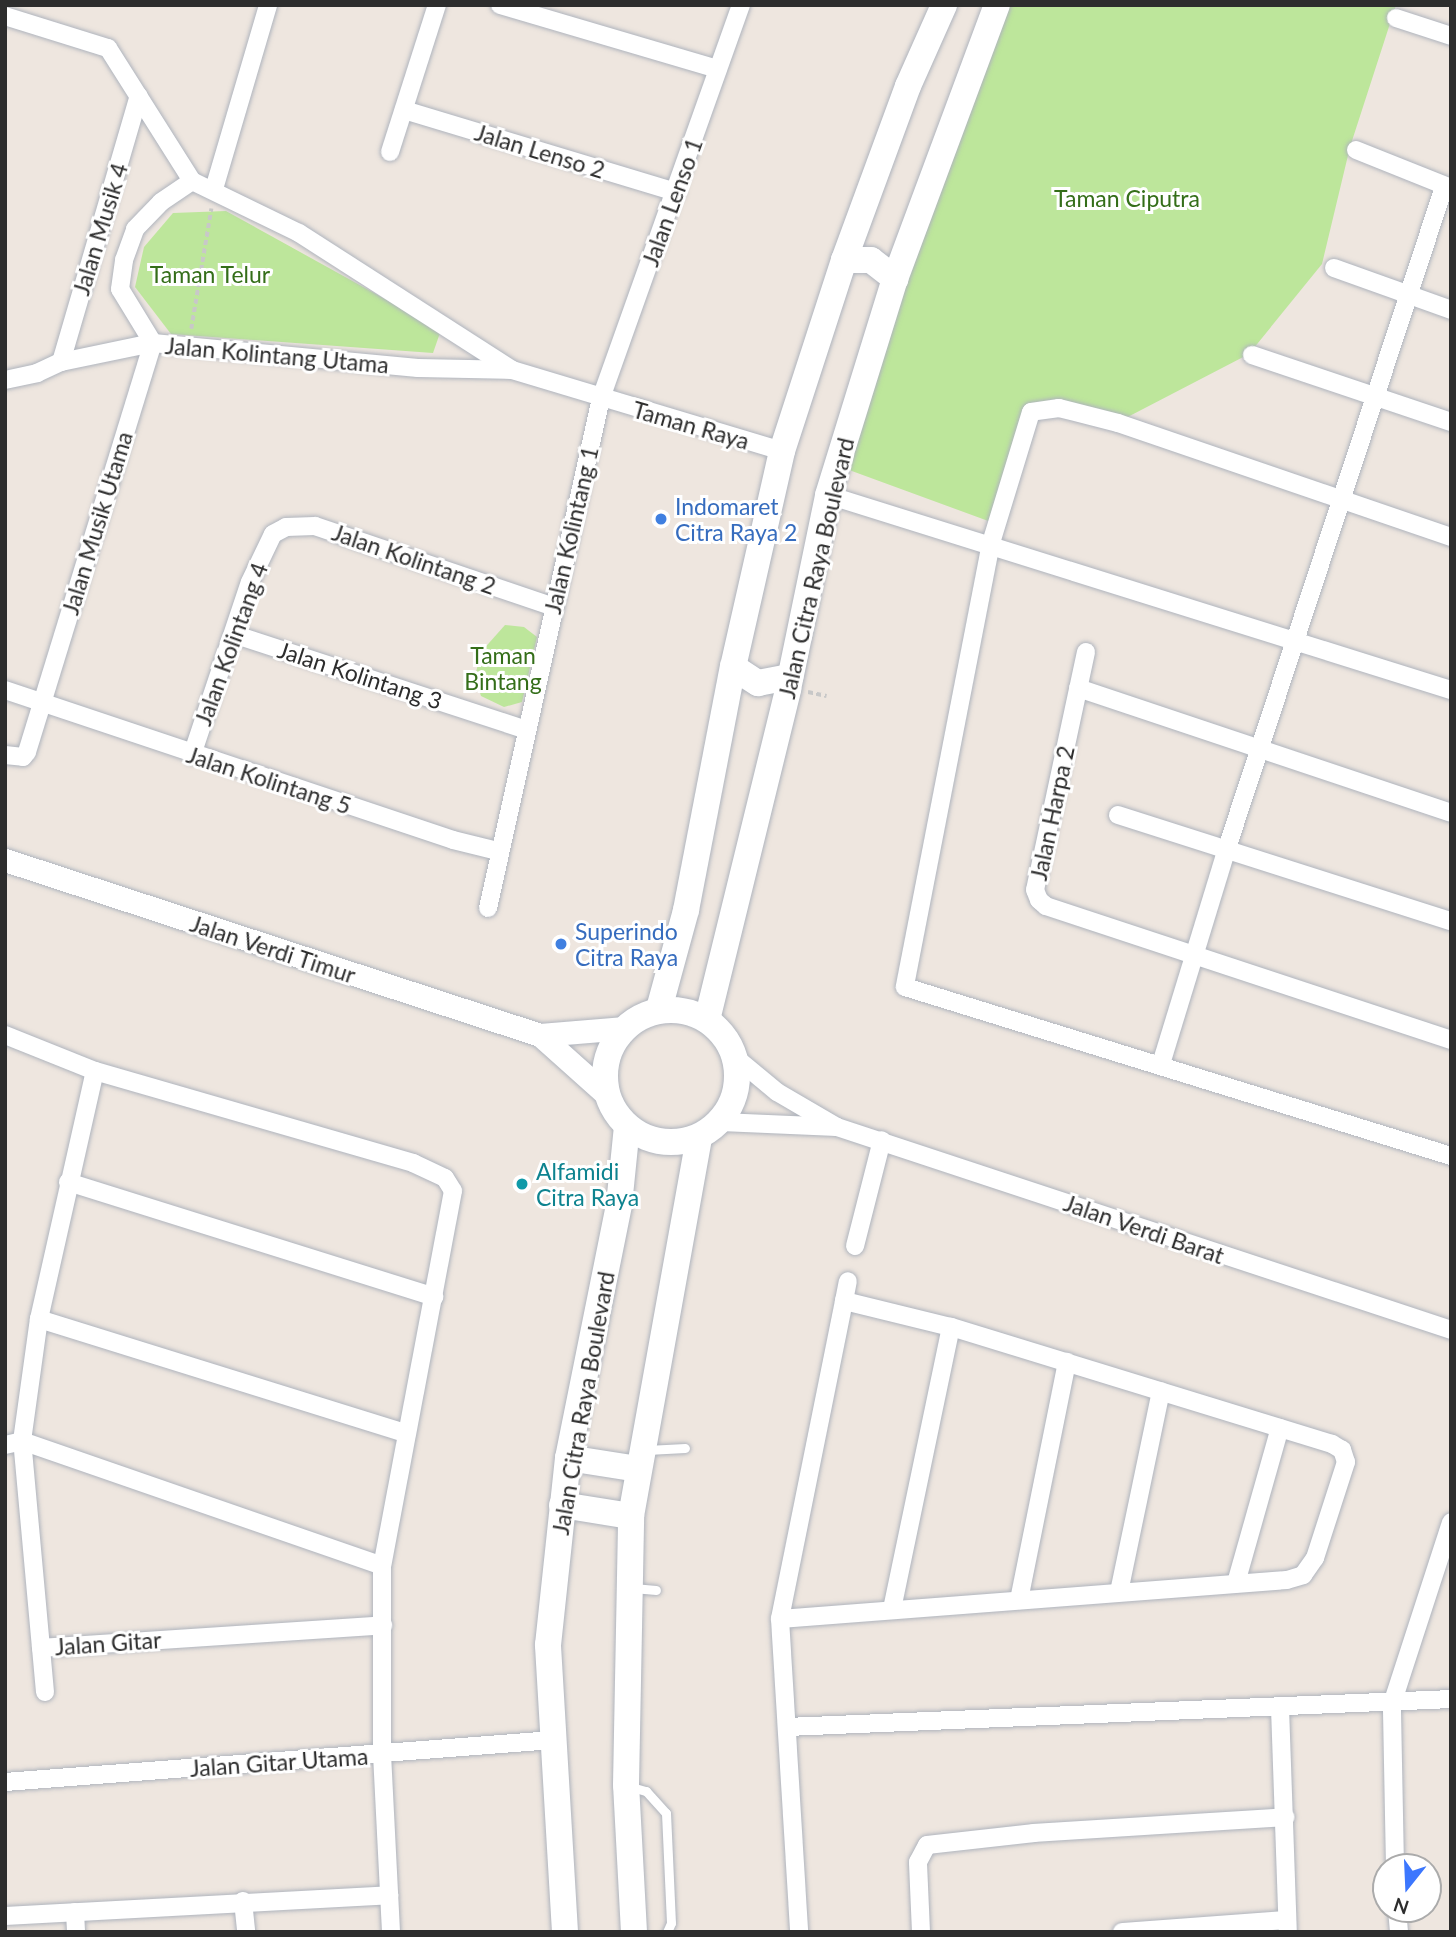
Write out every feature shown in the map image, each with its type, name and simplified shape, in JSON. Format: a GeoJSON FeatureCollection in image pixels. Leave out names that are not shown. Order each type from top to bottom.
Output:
{"type":"FeatureCollection","features":[{"type":"Feature","properties":{"kind":"main road"},"geometry":{"type":"LineString","coordinates":[[659,1009],[686,909],[733,667],[782,451],[844,260],[908,86],[944,5]]}},
{"type":"Feature","properties":{"kind":"main road","name":"Jalan Citra Raya Boulevard"},"geometry":{"type":"LineString","coordinates":[[707,1020],[790,677],[828,495],[895,279],[998,5]]}},
{"type":"Feature","properties":{"kind":"main road"},"geometry":{"type":"LineString","coordinates":[[844,260],[871,260],[895,279]]}},
{"type":"Feature","properties":{"kind":"main road"},"geometry":{"type":"LineString","coordinates":[[733,667],[758,683],[790,677]]}},
{"type":"Feature","properties":{"kind":"main road"},"geometry":{"type":"LineString","coordinates":[[659,1009],[707,1020],[736,1057],[733,1103],[721,1122],[699,1139],[675,1142],[627,1126],[607,1095],[607,1068],[625,1028],[659,1009]]}},
{"type":"Feature","properties":{"kind":"main road","name":"Jalan Citra Raya Boulevard"},"geometry":{"type":"LineString","coordinates":[[565,1932],[548,1645],[568,1458],[619,1205],[627,1126]]}},
{"type":"Feature","properties":{"kind":"main road"},"geometry":{"type":"LineString","coordinates":[[634,1932],[626,1785],[627,1588],[631,1516],[699,1139]]}},
{"type":"Feature","properties":{"kind":"main road"},"geometry":{"type":"LineString","coordinates":[[568,1458],[640,1460]]}},
{"type":"Feature","properties":{"kind":"main road"},"geometry":{"type":"LineString","coordinates":[[562,1505],[631,1516]]}},
{"type":"Feature","properties":{"kind":"street"},"geometry":{"type":"LineString","coordinates":[[215,189],[268,5]]}},
{"type":"Feature","properties":{"kind":"street"},"geometry":{"type":"LineString","coordinates":[[390,152],[437,5]]}},
{"type":"Feature","properties":{"kind":"street"},"geometry":{"type":"LineString","coordinates":[[500,5],[718,69]]}},
{"type":"Feature","properties":{"kind":"street","name":"Jalan Lenso 1"},"geometry":{"type":"LineString","coordinates":[[601,398],[741,5]]}},
{"type":"Feature","properties":{"kind":"street"},"geometry":{"type":"LineString","coordinates":[[5,16],[108,48],[192,181]]}},
{"type":"Feature","properties":{"kind":"street"},"geometry":{"type":"LineString","coordinates":[[1396,18],[1451,36]]}},
{"type":"Feature","properties":{"kind":"street","name":"Jalan Musik 4"},"geometry":{"type":"LineString","coordinates":[[61,362],[139,96]]}},
{"type":"Feature","properties":{"kind":"street","name":"Jalan Lenso 2"},"geometry":{"type":"LineString","coordinates":[[404,110],[676,192]]}},
{"type":"Feature","properties":{"kind":"street"},"geometry":{"type":"LineString","coordinates":[[1161,1064],[1227,848],[1263,747],[1295,640],[1448,188],[1356,150]]}},
{"type":"Feature","properties":{"kind":"street","name":"Jalan Kolintang Utama"},"geometry":{"type":"LineString","coordinates":[[512,370],[418,368],[153,343],[120,289],[124,260],[135,229],[161,202],[192,181],[215,189],[299,233],[512,370],[601,398]]}},
{"type":"Feature","properties":{"kind":"street"},"geometry":{"type":"LineString","coordinates":[[1334,268],[1451,310]]}},
{"type":"Feature","properties":{"kind":"street"},"geometry":{"type":"LineString","coordinates":[[5,380],[37,373],[61,362],[153,343]]}},
{"type":"Feature","properties":{"kind":"street","name":"Jalan Musik Utama"},"geometry":{"type":"LineString","coordinates":[[5,755],[18,758],[27,752],[153,343]]}},
{"type":"Feature","properties":{"kind":"street"},"geometry":{"type":"LineString","coordinates":[[1252,355],[1451,422]]}},
{"type":"Feature","properties":{"kind":"street","name":"Taman Raya"},"geometry":{"type":"LineString","coordinates":[[601,398],[782,451]]}},
{"type":"Feature","properties":{"kind":"street","name":"Jalan Kolintang 1"},"geometry":{"type":"LineString","coordinates":[[488,908],[498,851],[601,398]]}},
{"type":"Feature","properties":{"kind":"street"},"geometry":{"type":"LineString","coordinates":[[1451,537],[1118,423],[1059,408],[1037,408],[1026,425],[992,543],[905,987],[1161,1064],[1451,1156]]}},
{"type":"Feature","properties":{"kind":"street"},"geometry":{"type":"LineString","coordinates":[[828,495],[992,543],[1451,690]]}},
{"type":"Feature","properties":{"kind":"street","name":"Jalan Kolintang 2"},"geometry":{"type":"LineString","coordinates":[[273,534],[286,527],[315,526],[554,607]]}},
{"type":"Feature","properties":{"kind":"street","name":"Jalan Kolintang 4"},"geometry":{"type":"LineString","coordinates":[[192,755],[250,582],[273,534]]}},
{"type":"Feature","properties":{"kind":"street","name":"Jalan Kolintang 3"},"geometry":{"type":"LineString","coordinates":[[233,634],[527,730]]}},
{"type":"Feature","properties":{"kind":"street","name":"Jalan Harpa 2"},"geometry":{"type":"LineString","coordinates":[[1086,652],[1035,890],[1046,906],[1451,1040]]}},
{"type":"Feature","properties":{"kind":"street"},"geometry":{"type":"LineString","coordinates":[[1077,688],[1263,747],[1451,813]]}},
{"type":"Feature","properties":{"kind":"street","name":"Jalan Kolintang 5"},"geometry":{"type":"LineString","coordinates":[[5,690],[192,755],[498,851]]}},
{"type":"Feature","properties":{"kind":"street"},"geometry":{"type":"LineString","coordinates":[[1118,815],[1451,921]]}},
{"type":"Feature","properties":{"kind":"street","name":"Jalan Verdi Timur"},"geometry":{"type":"LineString","coordinates":[[5,860],[540,1035],[625,1028]]}},
{"type":"Feature","properties":{"kind":"street"},"geometry":{"type":"LineString","coordinates":[[5,1035],[94,1072],[413,1163],[445,1178],[453,1191],[452,1212],[404,1433],[382,1566],[382,1754],[391,1932]]}},
{"type":"Feature","properties":{"kind":"street","name":"Jalan Verdi Timur"},"geometry":{"type":"LineString","coordinates":[[540,1035],[607,1095]]}},
{"type":"Feature","properties":{"kind":"street","name":"Jalan Verdi Barat"},"geometry":{"type":"LineString","coordinates":[[736,1057],[777,1092],[837,1128]]}},
{"type":"Feature","properties":{"kind":"street","name":"Jalan Gitar"},"geometry":{"type":"LineString","coordinates":[[94,1072],[13,1443],[41,1648],[383,1625]]}},
{"type":"Feature","properties":{"kind":"street","name":"Jalan Verdi Barat"},"geometry":{"type":"LineString","coordinates":[[721,1122],[837,1128],[882,1140],[1451,1330]]}},
{"type":"Feature","properties":{"kind":"street"},"geometry":{"type":"LineString","coordinates":[[855,1247],[882,1140]]}},
{"type":"Feature","properties":{"kind":"street"},"geometry":{"type":"LineString","coordinates":[[68,1182],[434,1297]]}},
{"type":"Feature","properties":{"kind":"street"},"geometry":{"type":"LineString","coordinates":[[799,1932],[779,1619],[848,1281]]}},
{"type":"Feature","properties":{"kind":"street"},"geometry":{"type":"LineString","coordinates":[[779,1619],[1236,1583],[1303,1575],[1315,1558],[1346,1462],[1342,1450],[1332,1444],[951,1327],[844,1301]]}},
{"type":"Feature","properties":{"kind":"street"},"geometry":{"type":"LineString","coordinates":[[39,1319],[404,1433]]}},
{"type":"Feature","properties":{"kind":"street"},"geometry":{"type":"LineString","coordinates":[[892,1609],[951,1327]]}},
{"type":"Feature","properties":{"kind":"street"},"geometry":{"type":"LineString","coordinates":[[1019,1600],[1067,1362]]}},
{"type":"Feature","properties":{"kind":"street"},"geometry":{"type":"LineString","coordinates":[[1119,1592],[1161,1391]]}},
{"type":"Feature","properties":{"kind":"street"},"geometry":{"type":"LineString","coordinates":[[1236,1583],[1280,1428]]}},
{"type":"Feature","properties":{"kind":"street"},"geometry":{"type":"LineString","coordinates":[[13,1443],[382,1566]]}},
{"type":"Feature","properties":{"kind":"street"},"geometry":{"type":"LineString","coordinates":[[1395,1853],[1392,1704],[1451,1522]]}},
{"type":"Feature","properties":{"kind":"street"},"geometry":{"type":"LineString","coordinates":[[41,1648],[45,1692]]}},
{"type":"Feature","properties":{"kind":"street"},"geometry":{"type":"LineString","coordinates":[[787,1727],[1392,1704],[1451,1699]]}},
{"type":"Feature","properties":{"kind":"street"},"geometry":{"type":"LineString","coordinates":[[1122,1932],[1288,1926],[1280,1708]]}},
{"type":"Feature","properties":{"kind":"street","name":"Jalan Gitar Utama"},"geometry":{"type":"LineString","coordinates":[[5,1782],[553,1740]]}},
{"type":"Feature","properties":{"kind":"street"},"geometry":{"type":"LineString","coordinates":[[921,1932],[918,1862],[927,1845],[1034,1833],[1284,1817]]}},
{"type":"Feature","properties":{"kind":"street"},"geometry":{"type":"LineString","coordinates":[[5,1916],[389,1895]]}},
{"type":"Feature","properties":{"kind":"street"},"geometry":{"type":"LineString","coordinates":[[243,1901],[246,1932]]}},
{"type":"Feature","properties":{"kind":"street"},"geometry":{"type":"LineString","coordinates":[[75,1912],[76,1932]]}},
{"type":"Feature","properties":{"kind":"lane"},"geometry":{"type":"LineString","coordinates":[[640,1460],[685,1448]]}},
{"type":"Feature","properties":{"kind":"lane"},"geometry":{"type":"LineString","coordinates":[[627,1588],[656,1590]]}},
{"type":"Feature","properties":{"kind":"lane"},"geometry":{"type":"LineString","coordinates":[[626,1785],[646,1791],[666,1813],[671,1923],[667,1932]]}},
{"type":"Feature","properties":{"kind":"path"},"geometry":{"type":"LineString","coordinates":[[187,348],[215,189]]}},
{"type":"Feature","properties":{"kind":"green space","name":"Taman Ciputra"},"geometry":{"type":"Polygon","coordinates":[[[1004,5],[1396,5],[1350,147],[1322,264],[1249,354],[1118,422],[1059,408],[1027,416],[991,522],[830,463],[1004,5]]]}},
{"type":"Feature","properties":{"kind":"green space","name":"Taman Telur"},"geometry":{"type":"Polygon","coordinates":[[[226,211],[441,330],[433,353],[171,334],[135,287],[144,247],[173,213],[226,211]]]}},
{"type":"Feature","properties":{"kind":"green space","name":"Taman Bintang"},"geometry":{"type":"Polygon","coordinates":[[[505,625],[524,627],[537,637],[522,702],[504,707],[481,696],[475,676],[481,652],[505,625]]]}},
{"type":"Feature","properties":{"kind":"place","name":"Indomaret Citra Raya 2"},"geometry":{"type":"Point","coordinates":[661,519]}},
{"type":"Feature","properties":{"kind":"place","name":"Superindo Citra Raya"},"geometry":{"type":"Point","coordinates":[561,944]}},
{"type":"Feature","properties":{"kind":"place","name":"Alfamidi Citra Raya"},"geometry":{"type":"Point","coordinates":[522,1184]}}]}
